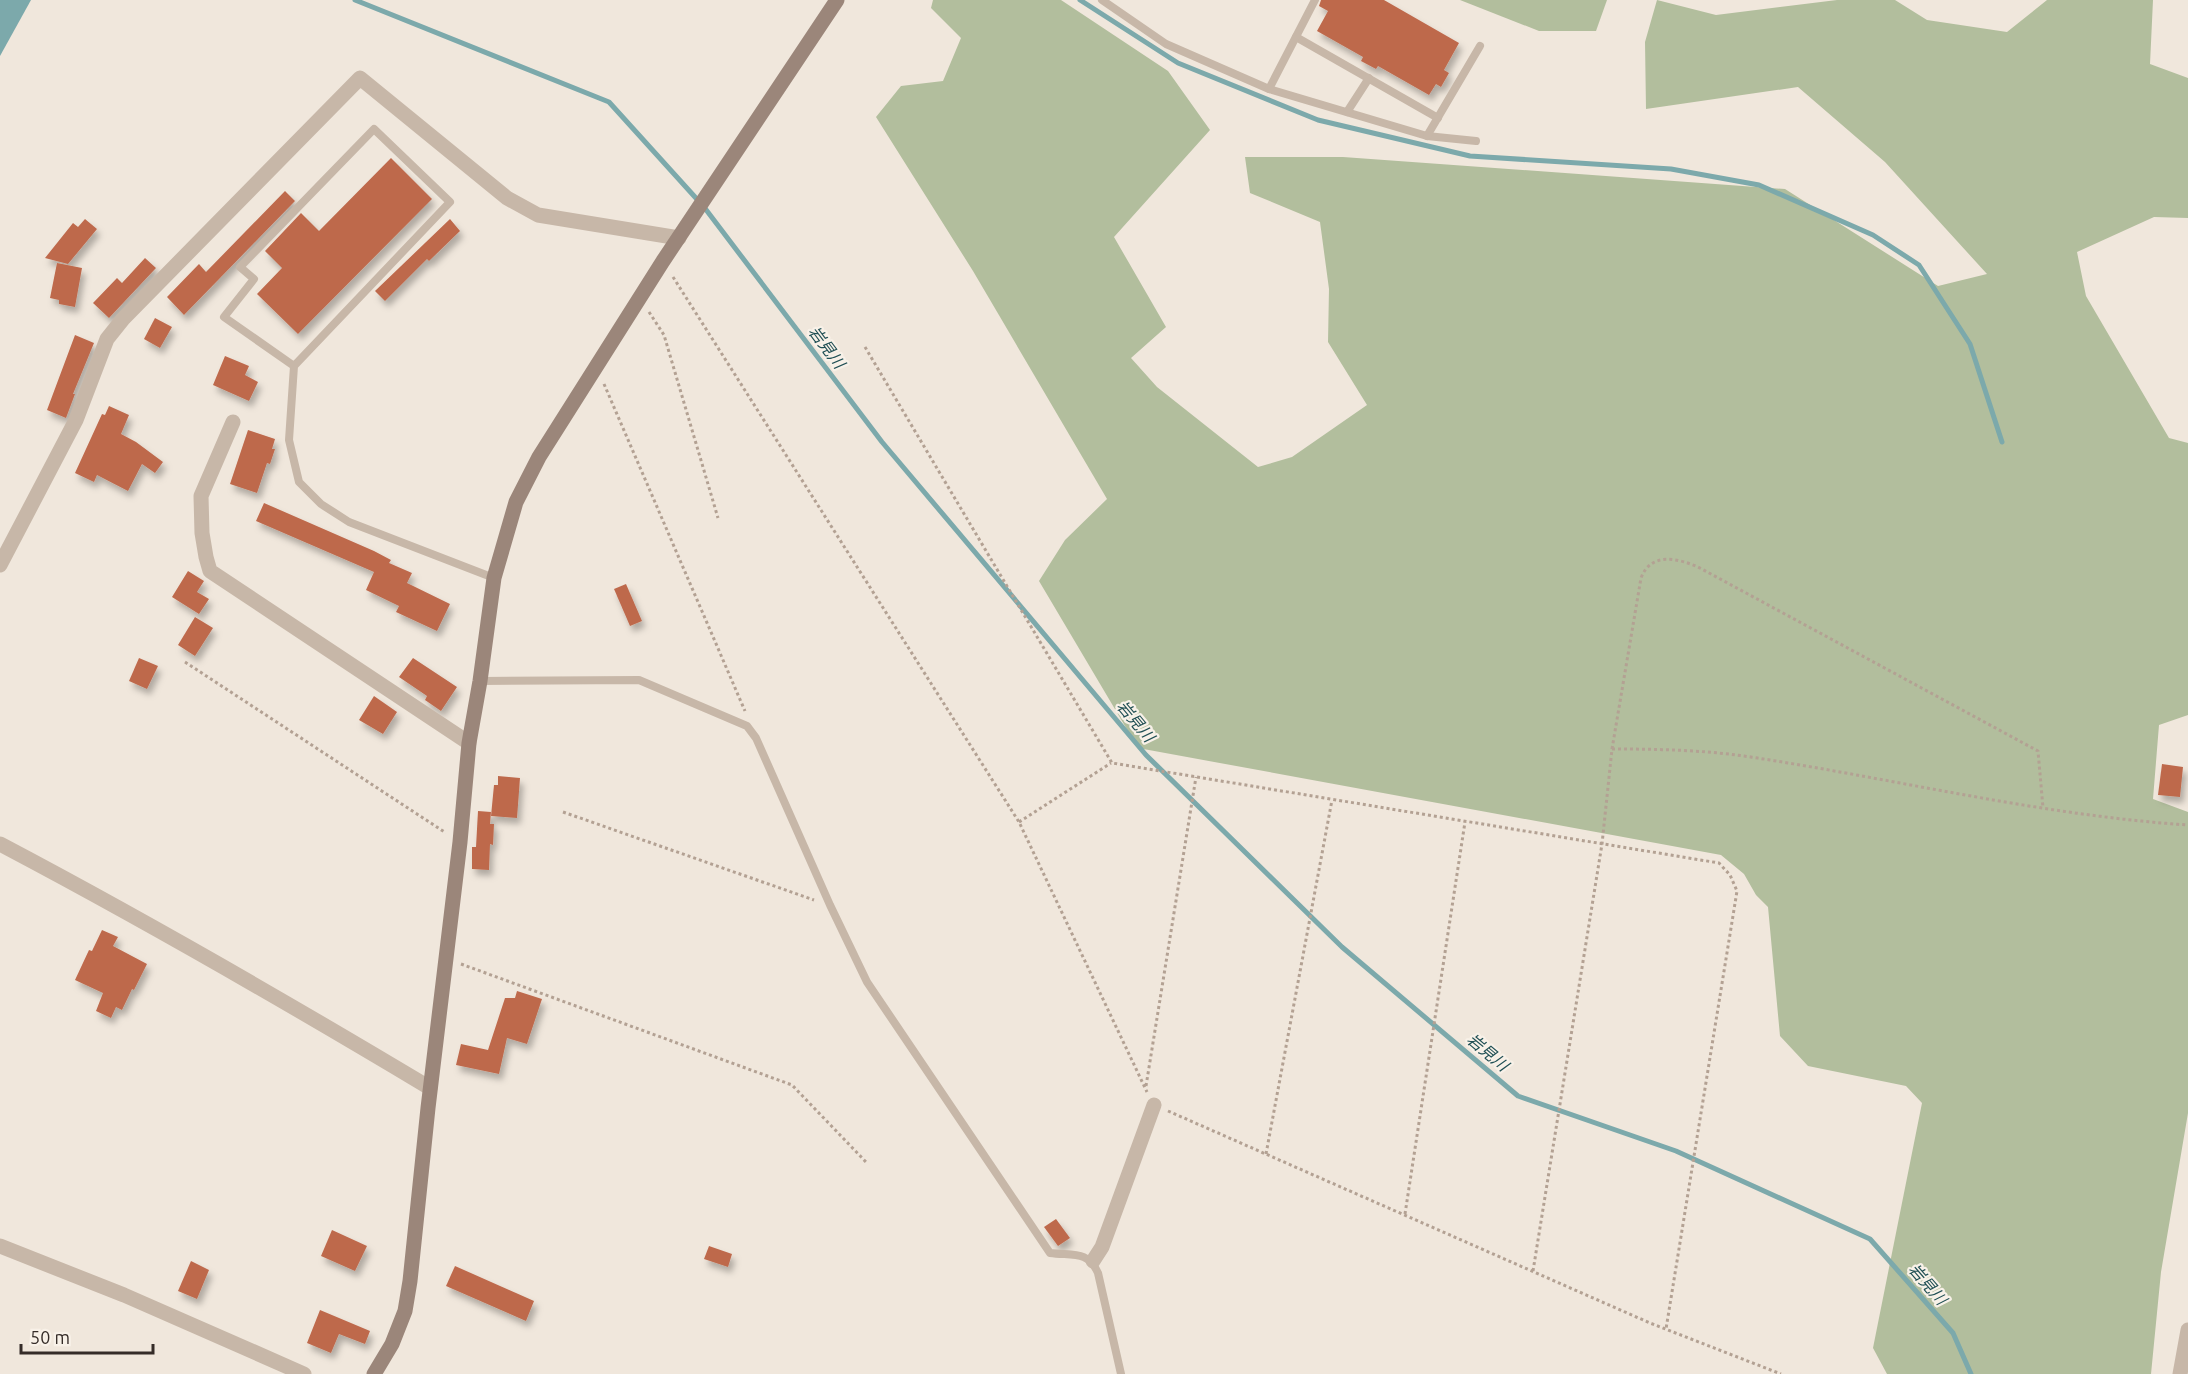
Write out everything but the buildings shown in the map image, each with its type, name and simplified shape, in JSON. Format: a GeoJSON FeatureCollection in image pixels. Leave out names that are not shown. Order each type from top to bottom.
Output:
{"type":"FeatureCollection","features":[{"type":"Feature","properties":{"kind":"street"},"geometry":{"type":"LineString","coordinates":[[374,1374],[392,1344],[405,1311],[410,1281],[430,1088],[460,842],[469,743],[494,578],[516,502],[538,457],[663,261],[837,0]]}},
{"type":"Feature","properties":{"kind":"street"},"geometry":{"type":"LineString","coordinates":[[0,566],[76,420],[106,339],[360,78],[507,198],[538,215],[679,238]]}},
{"type":"Feature","properties":{"kind":"street"},"geometry":{"type":"LineString","coordinates":[[233,422],[201,496],[202,533],[210,571],[469,743]]}},
{"type":"Feature","properties":{"kind":"street"},"geometry":{"type":"LineString","coordinates":[[0,844],[114,904],[271,993],[430,1088]]}},
{"type":"Feature","properties":{"kind":"street"},"geometry":{"type":"LineString","coordinates":[[1093,1261],[1102,1247],[1154,1105]]}},
{"type":"Feature","properties":{"kind":"street"},"geometry":{"type":"LineString","coordinates":[[0,1246],[124,1295],[304,1374]]}},
{"type":"Feature","properties":{"kind":"street"},"geometry":{"type":"LineString","coordinates":[[2183,1367],[2188,1330]]}},
{"type":"Feature","properties":{"kind":"lane"},"geometry":{"type":"LineString","coordinates":[[1102,0],[1166,44],[1269,88],[1427,136],[1476,141]]}},
{"type":"Feature","properties":{"kind":"lane"},"geometry":{"type":"LineString","coordinates":[[1269,88],[1315,0]]}},
{"type":"Feature","properties":{"kind":"lane"},"geometry":{"type":"LineString","coordinates":[[1296,37],[1438,118]]}},
{"type":"Feature","properties":{"kind":"lane"},"geometry":{"type":"LineString","coordinates":[[1427,136],[1480,46]]}},
{"type":"Feature","properties":{"kind":"lane"},"geometry":{"type":"LineString","coordinates":[[1347,112],[1369,78]]}},
{"type":"Feature","properties":{"kind":"lane"},"geometry":{"type":"LineString","coordinates":[[294,366],[224,318],[254,279],[240,267],[374,129],[450,202],[294,366],[289,440],[299,482],[321,504],[349,522],[494,578]]}},
{"type":"Feature","properties":{"kind":"lane"},"geometry":{"type":"LineString","coordinates":[[480,681],[639,681],[747,726],[756,738],[867,982],[1050,1253],[1083,1256],[1093,1261],[1098,1273],[1121,1374]]}},
{"type":"Feature","properties":{"kind":"path"},"geometry":{"type":"LineString","coordinates":[[663,261],[1019,822],[1154,1105],[1666,1329],[1781,1374]]}},
{"type":"Feature","properties":{"kind":"path"},"geometry":{"type":"LineString","coordinates":[[640,298],[664,335],[718,518]]}},
{"type":"Feature","properties":{"kind":"path"},"geometry":{"type":"LineString","coordinates":[[865,347],[1112,763]]}},
{"type":"Feature","properties":{"kind":"path"},"geometry":{"type":"LineString","coordinates":[[597,366],[745,709],[747,726]]}},
{"type":"Feature","properties":{"kind":"path"},"geometry":{"type":"LineString","coordinates":[[1533,1271],[1602,844],[1612,749],[1641,578],[1645,568],[1661,560],[1687,562],[2038,751],[2043,808]]}},
{"type":"Feature","properties":{"kind":"path"},"geometry":{"type":"LineString","coordinates":[[185,663],[460,842]]}},
{"type":"Feature","properties":{"kind":"path"},"geometry":{"type":"LineString","coordinates":[[1612,749],[1742,756],[2043,808],[2143,822],[2188,825]]}},
{"type":"Feature","properties":{"kind":"path"},"geometry":{"type":"LineString","coordinates":[[1019,822],[1112,763],[1719,863],[1730,875],[1737,891],[1666,1329]]}},
{"type":"Feature","properties":{"kind":"path"},"geometry":{"type":"LineString","coordinates":[[1145,1088],[1196,777]]}},
{"type":"Feature","properties":{"kind":"path"},"geometry":{"type":"LineString","coordinates":[[1266,1154],[1332,800]]}},
{"type":"Feature","properties":{"kind":"path"},"geometry":{"type":"LineString","coordinates":[[563,812],[830,905]]}},
{"type":"Feature","properties":{"kind":"path"},"geometry":{"type":"LineString","coordinates":[[1405,1215],[1465,822]]}},
{"type":"Feature","properties":{"kind":"path"},"geometry":{"type":"LineString","coordinates":[[446,958],[792,1084],[866,1162]]}},
{"type":"Feature","properties":{"kind":"green space"},"geometry":{"type":"Polygon","coordinates":[[[933,0],[1061,0],[1168,71],[1210,130],[1114,237],[1166,327],[1131,358],[1157,387],[1258,467],[1292,457],[1367,405],[1328,342],[1329,289],[1320,222],[1250,193],[1245,157],[1343,157],[1785,189],[1938,286],[1987,274],[1885,162],[1798,87],[1646,109],[1645,42],[1657,0],[1716,15],[1837,0],[1895,0],[1927,20],[2007,32],[2047,0],[2153,0],[2150,64],[2188,78],[2188,218],[2154,217],[2077,252],[2086,296],[2169,438],[2188,443],[2188,715],[2159,725],[2153,799],[2188,812],[2188,1113],[2161,1272],[2151,1374],[1887,1374],[1873,1348],[1922,1103],[1906,1086],[1808,1066],[1780,1036],[1768,907],[1756,895],[1744,874],[1721,855],[1138,748],[1039,581],[1065,540],[1107,499],[973,271],[876,117],[901,86],[943,81],[961,38],[931,8],[933,0]]]}},
{"type":"Feature","properties":{"kind":"green space"},"geometry":{"type":"Polygon","coordinates":[[[1460,0],[1607,0],[1596,31],[1539,31],[1460,0]]]}},
{"type":"Feature","properties":{"kind":"water"},"geometry":{"type":"Polygon","coordinates":[[[0,0],[31,0],[0,56],[0,0]]]}},
{"type":"Feature","properties":{"kind":"waterway","name":"岩見川"},"geometry":{"type":"LineString","coordinates":[[355,0],[609,102],[704,207],[882,442],[1146,755],[1342,947],[1518,1096],[1676,1151],[1870,1239],[1953,1333],[1971,1374]]}},
{"type":"Feature","properties":{"kind":"waterway"},"geometry":{"type":"LineString","coordinates":[[1080,0],[1178,63],[1318,120],[1470,156],[1671,169],[1759,185],[1873,235],[1919,265],[1970,344],[2002,442]]}}]}
